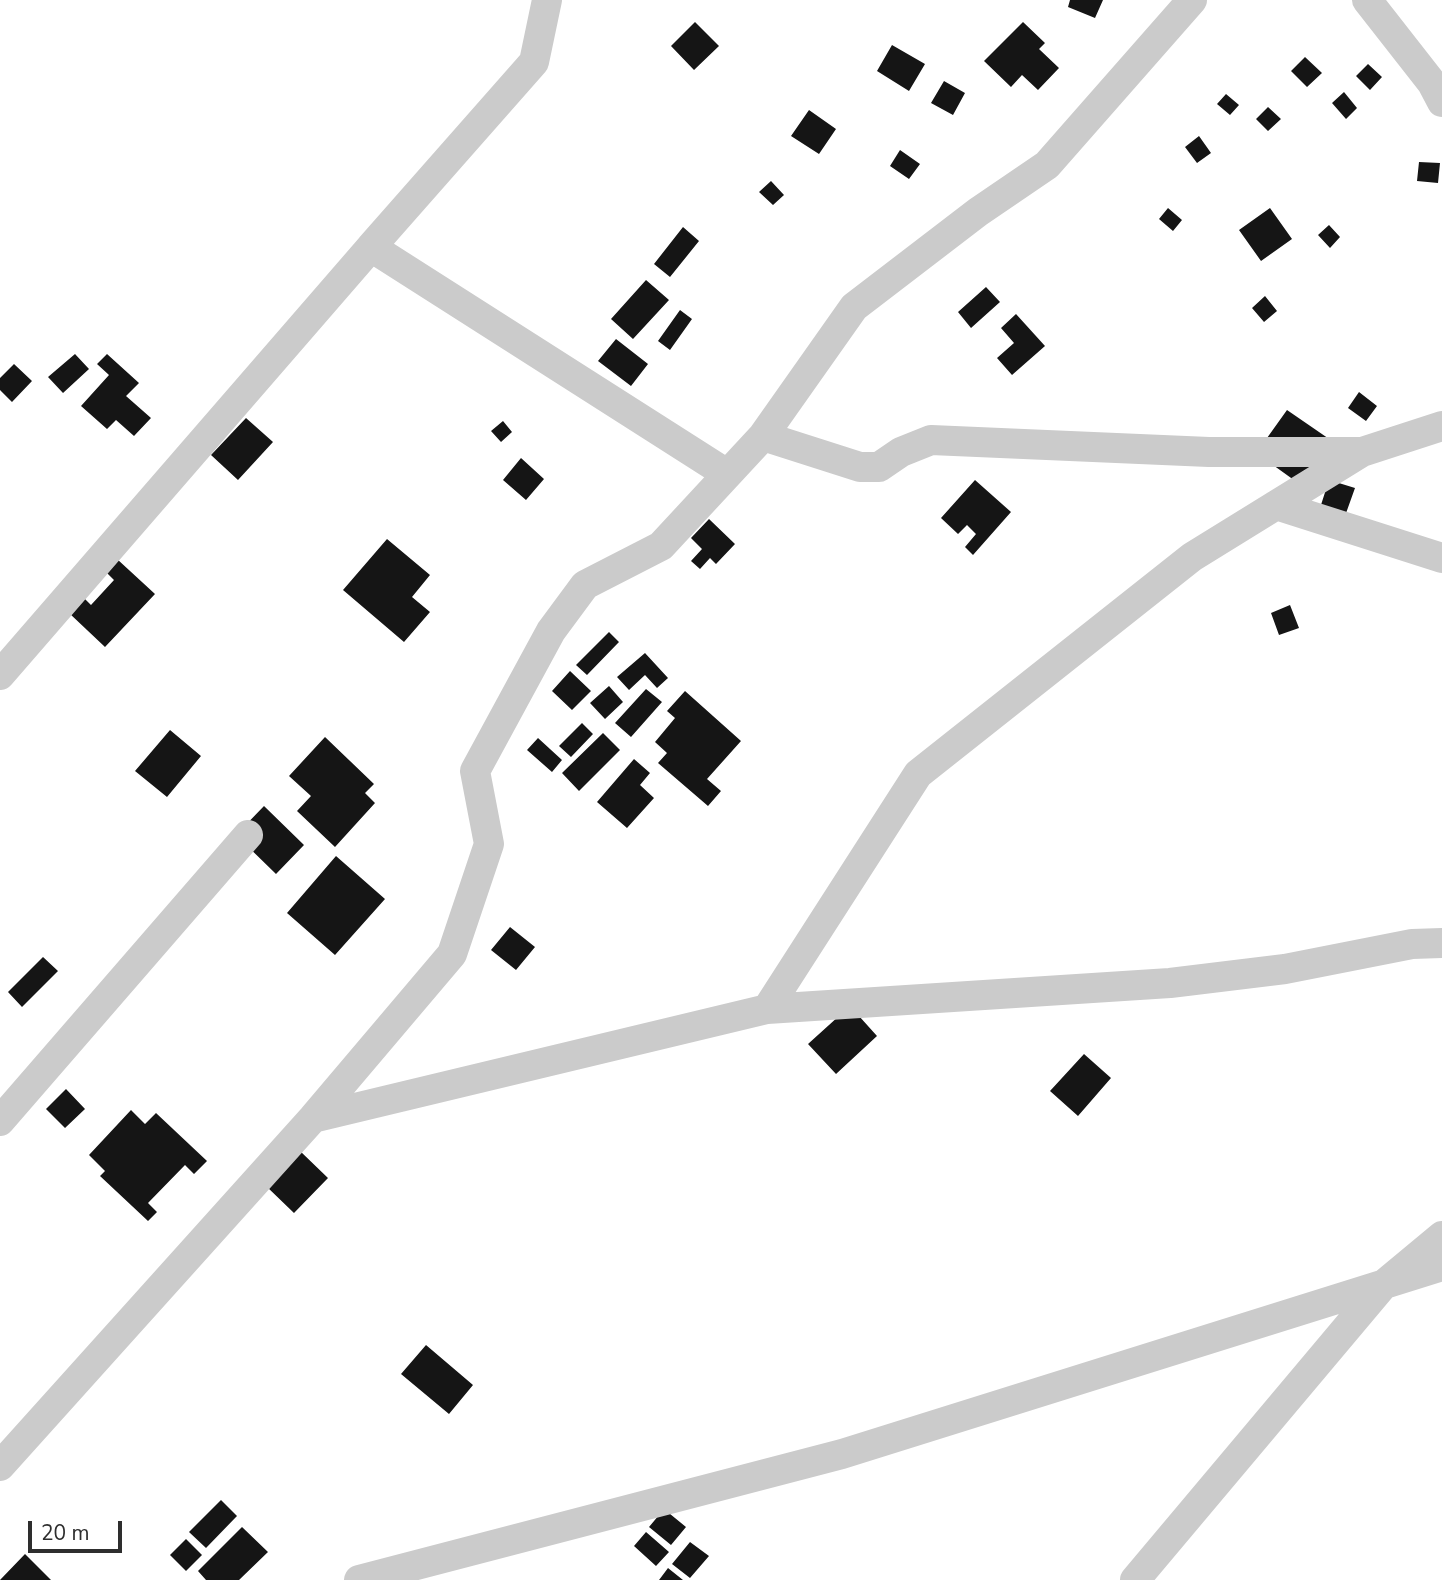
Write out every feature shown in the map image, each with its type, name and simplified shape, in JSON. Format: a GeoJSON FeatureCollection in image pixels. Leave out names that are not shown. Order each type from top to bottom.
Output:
{"type":"FeatureCollection","features":[{"type":"Feature","properties":{"kind":"street"},"geometry":{"type":"LineString","coordinates":[[0,675],[370,247],[534,62],[547,0]]}},
{"type":"Feature","properties":{"kind":"street"},"geometry":{"type":"LineString","coordinates":[[0,1466],[313,1118],[452,954],[489,844],[475,771],[551,631],[585,585],[661,546],[763,436],[854,307],[978,212],[1047,164],[1192,0]]}},
{"type":"Feature","properties":{"kind":"street"},"geometry":{"type":"LineString","coordinates":[[1367,0],[1432,83],[1442,102]]}},
{"type":"Feature","properties":{"kind":"street"},"geometry":{"type":"LineString","coordinates":[[370,247],[727,474]]}},
{"type":"Feature","properties":{"kind":"street"},"geometry":{"type":"LineString","coordinates":[[768,1009],[918,774],[1192,557],[1363,452],[1442,426]]}},
{"type":"Feature","properties":{"kind":"street"},"geometry":{"type":"LineString","coordinates":[[763,436],[860,467],[879,467],[901,452],[931,440],[1209,452],[1363,452]]}},
{"type":"Feature","properties":{"kind":"street"},"geometry":{"type":"LineString","coordinates":[[1276,505],[1442,558]]}},
{"type":"Feature","properties":{"kind":"street"},"geometry":{"type":"LineString","coordinates":[[0,1121],[248,835]]}},
{"type":"Feature","properties":{"kind":"street"},"geometry":{"type":"LineString","coordinates":[[313,1118],[768,1009],[1170,983],[1285,969],[1412,944],[1442,943]]}},
{"type":"Feature","properties":{"kind":"street"},"geometry":{"type":"LineString","coordinates":[[1135,1580],[1382,1284],[1442,1236]]}},
{"type":"Feature","properties":{"kind":"street"},"geometry":{"type":"LineString","coordinates":[[359,1580],[842,1454],[1442,1266]]}},
{"type":"Feature","properties":{"kind":"building"},"geometry":{"type":"Polygon","coordinates":[[[1070,0],[1103,0],[1095,18],[1068,7],[1070,0]]]}},
{"type":"Feature","properties":{"kind":"building"},"geometry":{"type":"Polygon","coordinates":[[[695,22],[719,46],[694,70],[671,46],[695,22]]]}},
{"type":"Feature","properties":{"kind":"building"},"geometry":{"type":"Polygon","coordinates":[[[1023,22],[1045,43],[1039,49],[1059,68],[1038,90],[1022,75],[1011,87],[984,61],[1023,22]]]}},
{"type":"Feature","properties":{"kind":"building"},"geometry":{"type":"Polygon","coordinates":[[[892,45],[925,64],[909,91],[877,71],[892,45]]]}},
{"type":"Feature","properties":{"kind":"building"},"geometry":{"type":"Polygon","coordinates":[[[1305,57],[1322,73],[1307,87],[1291,71],[1305,57]]]}},
{"type":"Feature","properties":{"kind":"building"},"geometry":{"type":"Polygon","coordinates":[[[1368,64],[1382,77],[1370,90],[1356,76],[1368,64]]]}},
{"type":"Feature","properties":{"kind":"building"},"geometry":{"type":"Polygon","coordinates":[[[944,81],[965,93],[953,115],[931,103],[944,81]]]}},
{"type":"Feature","properties":{"kind":"building"},"geometry":{"type":"Polygon","coordinates":[[[1344,92],[1357,108],[1346,119],[1332,103],[1344,92]]]}},
{"type":"Feature","properties":{"kind":"building"},"geometry":{"type":"Polygon","coordinates":[[[1226,94],[1239,105],[1230,115],[1217,104],[1226,94]]]}},
{"type":"Feature","properties":{"kind":"building"},"geometry":{"type":"Polygon","coordinates":[[[1268,107],[1281,119],[1268,131],[1256,119],[1268,107]]]}},
{"type":"Feature","properties":{"kind":"building"},"geometry":{"type":"Polygon","coordinates":[[[809,110],[836,129],[819,154],[791,136],[809,110]]]}},
{"type":"Feature","properties":{"kind":"building"},"geometry":{"type":"Polygon","coordinates":[[[1199,136],[1211,153],[1197,163],[1185,147],[1199,136]]]}},
{"type":"Feature","properties":{"kind":"building"},"geometry":{"type":"Polygon","coordinates":[[[900,150],[920,164],[909,179],[890,166],[900,150]]]}},
{"type":"Feature","properties":{"kind":"building"},"geometry":{"type":"Polygon","coordinates":[[[1419,162],[1440,163],[1438,183],[1417,181],[1419,162]]]}},
{"type":"Feature","properties":{"kind":"building"},"geometry":{"type":"Polygon","coordinates":[[[771,181],[784,195],[773,205],[759,192],[771,181]]]}},
{"type":"Feature","properties":{"kind":"building"},"geometry":{"type":"Polygon","coordinates":[[[1168,208],[1182,220],[1173,231],[1159,219],[1168,208]]]}},
{"type":"Feature","properties":{"kind":"building"},"geometry":{"type":"Polygon","coordinates":[[[1270,208],[1292,239],[1261,261],[1239,230],[1270,208]]]}},
{"type":"Feature","properties":{"kind":"building"},"geometry":{"type":"Polygon","coordinates":[[[1329,225],[1340,237],[1330,248],[1318,235],[1329,225]]]}},
{"type":"Feature","properties":{"kind":"building"},"geometry":{"type":"Polygon","coordinates":[[[683,227],[699,241],[670,277],[654,264],[683,227]]]}},
{"type":"Feature","properties":{"kind":"building"},"geometry":{"type":"Polygon","coordinates":[[[646,280],[669,300],[633,339],[611,319],[646,280]]]}},
{"type":"Feature","properties":{"kind":"building"},"geometry":{"type":"Polygon","coordinates":[[[986,287],[1000,302],[971,328],[958,312],[986,287]]]}},
{"type":"Feature","properties":{"kind":"building"},"geometry":{"type":"Polygon","coordinates":[[[1265,296],[1277,311],[1264,322],[1252,308],[1265,296]]]}},
{"type":"Feature","properties":{"kind":"building"},"geometry":{"type":"Polygon","coordinates":[[[680,310],[692,319],[670,350],[658,341],[680,310]]]}},
{"type":"Feature","properties":{"kind":"building"},"geometry":{"type":"Polygon","coordinates":[[[1016,314],[1045,346],[1012,375],[997,358],[1014,343],[1001,328],[1016,314]]]}},
{"type":"Feature","properties":{"kind":"building"},"geometry":{"type":"Polygon","coordinates":[[[616,339],[648,364],[631,386],[598,361],[616,339]]]}},
{"type":"Feature","properties":{"kind":"building"},"geometry":{"type":"Polygon","coordinates":[[[75,354],[89,369],[63,393],[48,377],[75,354]]]}},
{"type":"Feature","properties":{"kind":"building"},"geometry":{"type":"Polygon","coordinates":[[[107,354],[139,383],[126,396],[151,418],[134,436],[116,420],[107,429],[81,406],[109,375],[97,364],[107,354]]]}},
{"type":"Feature","properties":{"kind":"building"},"geometry":{"type":"Polygon","coordinates":[[[14,364],[32,381],[12,402],[0,390],[0,378],[14,364]]]}},
{"type":"Feature","properties":{"kind":"building"},"geometry":{"type":"Polygon","coordinates":[[[1359,392],[1377,406],[1366,421],[1348,408],[1359,392]]]}},
{"type":"Feature","properties":{"kind":"building"},"geometry":{"type":"Polygon","coordinates":[[[1287,410],[1335,443],[1305,488],[1273,465],[1262,445],[1287,410]]]}},
{"type":"Feature","properties":{"kind":"building"},"geometry":{"type":"Polygon","coordinates":[[[246,418],[273,442],[238,480],[211,455],[246,418]]]}},
{"type":"Feature","properties":{"kind":"building"},"geometry":{"type":"Polygon","coordinates":[[[503,421],[512,432],[501,442],[491,431],[503,421]]]}},
{"type":"Feature","properties":{"kind":"building"},"geometry":{"type":"Polygon","coordinates":[[[521,458],[544,479],[526,500],[503,480],[521,458]]]}},
{"type":"Feature","properties":{"kind":"building"},"geometry":{"type":"Polygon","coordinates":[[[975,480],[1011,512],[973,555],[965,547],[976,534],[967,525],[958,534],[941,518],[975,480]]]}},
{"type":"Feature","properties":{"kind":"building"},"geometry":{"type":"Polygon","coordinates":[[[1329,480],[1355,488],[1345,516],[1320,508],[1329,480]]]}},
{"type":"Feature","properties":{"kind":"building"},"geometry":{"type":"Polygon","coordinates":[[[709,519],[735,544],[716,564],[710,558],[700,569],[691,561],[702,549],[691,538],[709,519]]]}},
{"type":"Feature","properties":{"kind":"building"},"geometry":{"type":"Polygon","coordinates":[[[387,539],[430,575],[412,597],[430,612],[404,642],[343,590],[387,539]]]}},
{"type":"Feature","properties":{"kind":"building"},"geometry":{"type":"Polygon","coordinates":[[[117,559],[155,594],[105,647],[69,613],[84,598],[91,605],[114,580],[105,571],[117,559]]]}},
{"type":"Feature","properties":{"kind":"building"},"geometry":{"type":"Polygon","coordinates":[[[1290,605],[1299,628],[1279,635],[1271,613],[1290,605]]]}},
{"type":"Feature","properties":{"kind":"building"},"geometry":{"type":"Polygon","coordinates":[[[609,632],[619,642],[587,675],[576,665],[609,632]]]}},
{"type":"Feature","properties":{"kind":"building"},"geometry":{"type":"Polygon","coordinates":[[[645,653],[668,678],[657,688],[645,675],[629,690],[617,677],[645,653]]]}},
{"type":"Feature","properties":{"kind":"building"},"geometry":{"type":"Polygon","coordinates":[[[570,671],[591,691],[572,710],[552,691],[570,671]]]}},
{"type":"Feature","properties":{"kind":"building"},"geometry":{"type":"Polygon","coordinates":[[[609,686],[623,702],[605,719],[590,703],[609,686]]]}},
{"type":"Feature","properties":{"kind":"building"},"geometry":{"type":"Polygon","coordinates":[[[646,689],[662,702],[631,737],[615,723],[646,689]]]}},
{"type":"Feature","properties":{"kind":"building"},"geometry":{"type":"Polygon","coordinates":[[[685,691],[741,741],[707,779],[721,791],[708,806],[658,763],[667,753],[655,742],[675,718],[667,711],[685,691]]]}},
{"type":"Feature","properties":{"kind":"building"},"geometry":{"type":"Polygon","coordinates":[[[582,723],[593,734],[571,757],[559,746],[582,723]]]}},
{"type":"Feature","properties":{"kind":"building"},"geometry":{"type":"Polygon","coordinates":[[[170,730],[201,756],[167,797],[135,771],[170,730]]]}},
{"type":"Feature","properties":{"kind":"building"},"geometry":{"type":"Polygon","coordinates":[[[603,733],[620,750],[579,791],[562,773],[603,733]]]}},
{"type":"Feature","properties":{"kind":"building"},"geometry":{"type":"Polygon","coordinates":[[[325,737],[374,784],[365,793],[375,803],[335,847],[297,811],[311,796],[289,776],[325,737]]]}},
{"type":"Feature","properties":{"kind":"building"},"geometry":{"type":"Polygon","coordinates":[[[538,738],[562,760],[552,772],[527,750],[538,738]]]}},
{"type":"Feature","properties":{"kind":"building"},"geometry":{"type":"Polygon","coordinates":[[[634,759],[650,773],[640,785],[654,798],[627,828],[597,802],[634,759]]]}},
{"type":"Feature","properties":{"kind":"building"},"geometry":{"type":"Polygon","coordinates":[[[264,806],[304,845],[276,874],[236,835],[264,806]]]}},
{"type":"Feature","properties":{"kind":"building"},"geometry":{"type":"Polygon","coordinates":[[[336,856],[385,899],[335,955],[287,913],[336,856]]]}},
{"type":"Feature","properties":{"kind":"building"},"geometry":{"type":"Polygon","coordinates":[[[510,927],[535,947],[516,970],[491,950],[510,927]]]}},
{"type":"Feature","properties":{"kind":"building"},"geometry":{"type":"Polygon","coordinates":[[[43,957],[58,971],[22,1007],[8,992],[43,957]]]}},
{"type":"Feature","properties":{"kind":"building"},"geometry":{"type":"Polygon","coordinates":[[[850,1006],[877,1036],[836,1074],[808,1044],[850,1006]]]}},
{"type":"Feature","properties":{"kind":"building"},"geometry":{"type":"Polygon","coordinates":[[[1084,1054],[1111,1078],[1078,1116],[1050,1091],[1084,1054]]]}},
{"type":"Feature","properties":{"kind":"building"},"geometry":{"type":"Polygon","coordinates":[[[66,1089],[85,1109],[65,1128],[46,1109],[66,1089]]]}},
{"type":"Feature","properties":{"kind":"building"},"geometry":{"type":"Polygon","coordinates":[[[131,1110],[145,1124],[156,1113],[207,1161],[194,1174],[185,1165],[148,1203],[157,1212],[148,1221],[100,1176],[105,1171],[89,1155],[131,1110]]]}},
{"type":"Feature","properties":{"kind":"building"},"geometry":{"type":"Polygon","coordinates":[[[300,1151],[328,1178],[294,1213],[266,1186],[300,1151]]]}},
{"type":"Feature","properties":{"kind":"building"},"geometry":{"type":"Polygon","coordinates":[[[426,1345],[473,1385],[449,1414],[401,1374],[426,1345]]]}},
{"type":"Feature","properties":{"kind":"building"},"geometry":{"type":"Polygon","coordinates":[[[221,1500],[237,1516],[206,1548],[189,1532],[221,1500]]]}},
{"type":"Feature","properties":{"kind":"building"},"geometry":{"type":"Polygon","coordinates":[[[664,1509],[686,1527],[671,1545],[649,1527],[664,1509]]]}},
{"type":"Feature","properties":{"kind":"building"},"geometry":{"type":"Polygon","coordinates":[[[242,1527],[268,1552],[239,1580],[206,1580],[198,1571],[242,1527]]]}},
{"type":"Feature","properties":{"kind":"building"},"geometry":{"type":"Polygon","coordinates":[[[646,1532],[669,1552],[656,1566],[634,1546],[646,1532]]]}},
{"type":"Feature","properties":{"kind":"building"},"geometry":{"type":"Polygon","coordinates":[[[186,1539],[202,1555],[186,1571],[170,1555],[186,1539]]]}},
{"type":"Feature","properties":{"kind":"building"},"geometry":{"type":"Polygon","coordinates":[[[690,1542],[709,1556],[690,1578],[672,1564],[690,1542]]]}},
{"type":"Feature","properties":{"kind":"building"},"geometry":{"type":"Polygon","coordinates":[[[25,1554],[51,1580],[0,1580],[25,1554]]]}},
{"type":"Feature","properties":{"kind":"building"},"geometry":{"type":"Polygon","coordinates":[[[668,1568],[683,1580],[659,1580],[668,1568]]]}}]}
